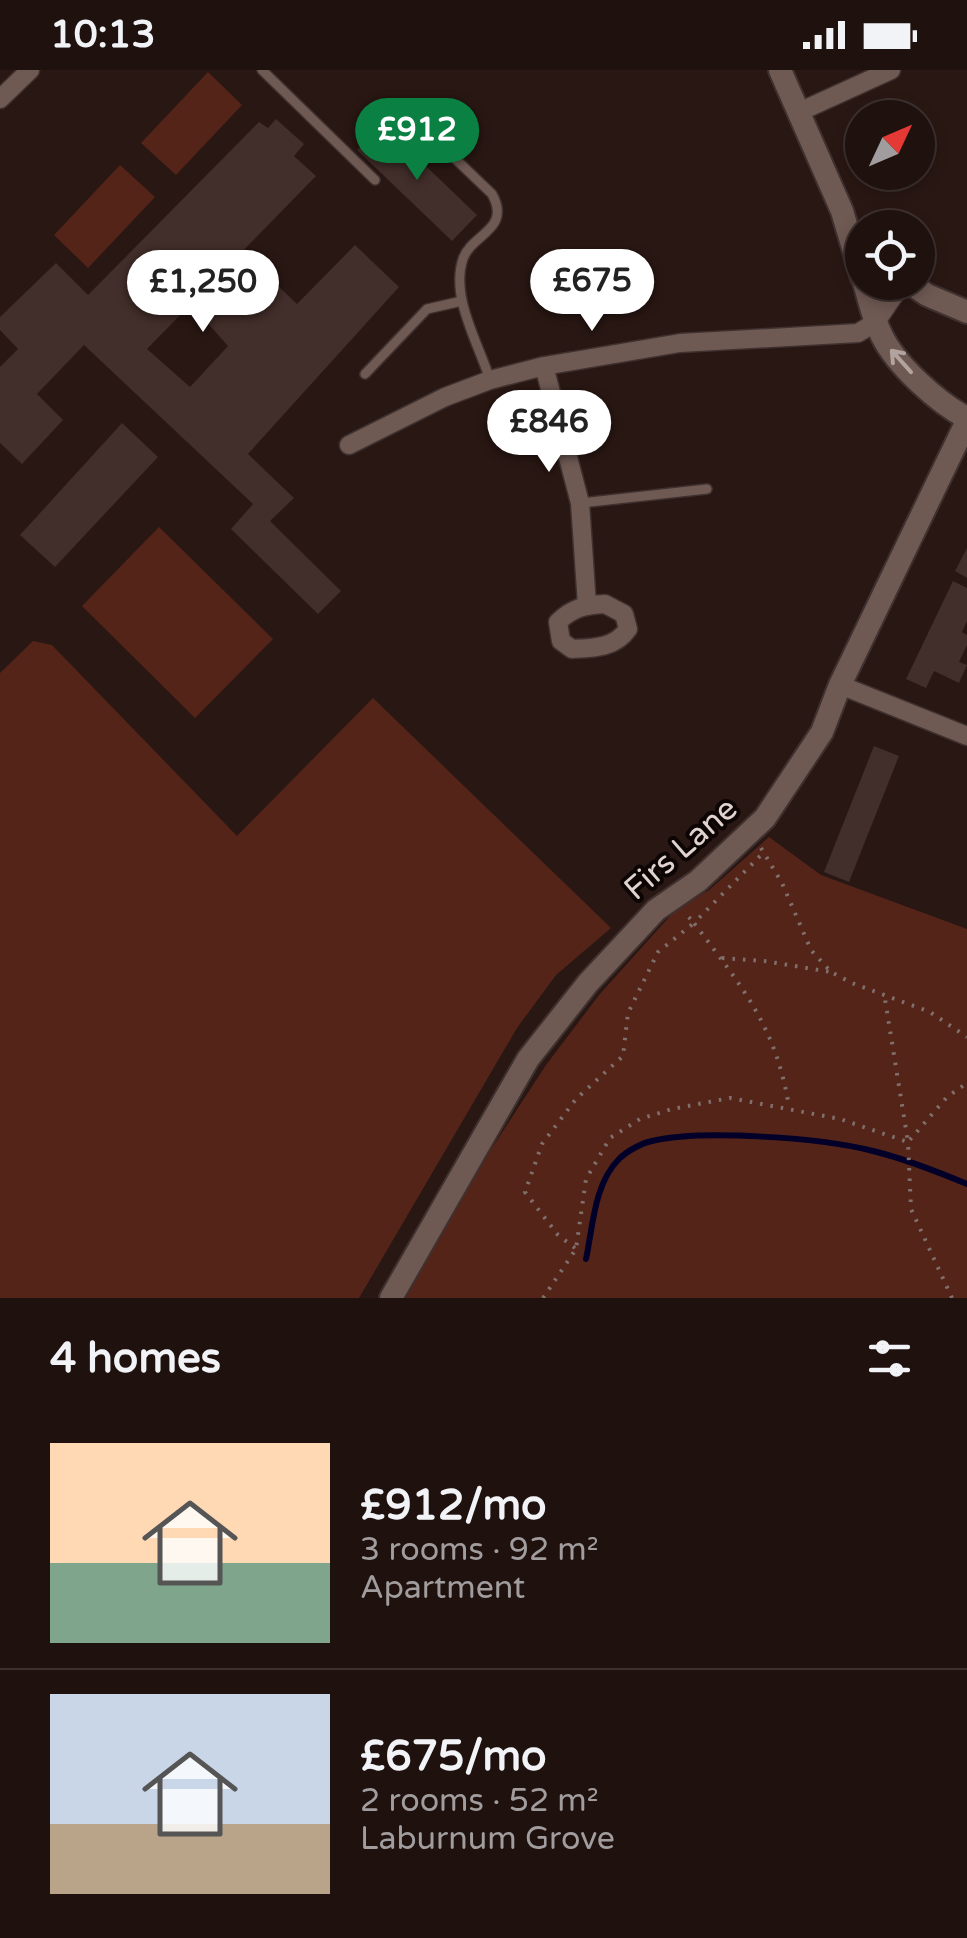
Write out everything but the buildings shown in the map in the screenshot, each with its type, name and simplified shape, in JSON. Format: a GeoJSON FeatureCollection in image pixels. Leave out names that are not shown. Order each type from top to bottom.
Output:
{"type":"FeatureCollection","features":[{"type":"Feature","properties":{"kind":"street"},"geometry":{"type":"LineString","coordinates":[[0,99],[30,70]]}},
{"type":"Feature","properties":{"kind":"street"},"geometry":{"type":"LineString","coordinates":[[780,70],[845,221]]}},
{"type":"Feature","properties":{"kind":"street"},"geometry":{"type":"LineString","coordinates":[[799,112],[891,70]]}},
{"type":"Feature","properties":{"kind":"street"},"geometry":{"type":"LineString","coordinates":[[842,211],[845,215]]}},
{"type":"Feature","properties":{"kind":"street"},"geometry":{"type":"LineString","coordinates":[[935,299],[967,312]]}},
{"type":"Feature","properties":{"kind":"street"},"geometry":{"type":"LineString","coordinates":[[869,300],[876,322],[898,359],[947,408],[967,420]]}},
{"type":"Feature","properties":{"kind":"street"},"geometry":{"type":"LineString","coordinates":[[350,445],[398,419],[490,380],[544,366],[680,344],[858,333],[876,322],[892,300]]}},
{"type":"Feature","properties":{"kind":"street"},"geometry":{"type":"LineString","coordinates":[[544,366],[580,503],[587,605]]}},
{"type":"Feature","properties":{"kind":"street","name":"Firs Lane"},"geometry":{"type":"LineString","coordinates":[[391,1298],[528,1059],[588,983],[656,910],[757,842],[765,818],[822,732],[840,685],[967,420]]}},
{"type":"Feature","properties":{"kind":"street"},"geometry":{"type":"LineString","coordinates":[[840,685],[967,736]]}},
{"type":"Feature","properties":{"kind":"lane"},"geometry":{"type":"LineString","coordinates":[[262,70],[376,180]]}},
{"type":"Feature","properties":{"kind":"lane"},"geometry":{"type":"LineString","coordinates":[[420,125],[497,202],[495,222],[463,256],[462,301],[490,380]]}},
{"type":"Feature","properties":{"kind":"lane"},"geometry":{"type":"LineString","coordinates":[[364,374],[426,309],[462,301]]}},
{"type":"Feature","properties":{"kind":"lane"},"geometry":{"type":"LineString","coordinates":[[580,503],[707,490]]}},
{"type":"Feature","properties":{"kind":"path"},"geometry":{"type":"LineString","coordinates":[[576,1249],[558,1235],[525,1192],[542,1144],[576,1098],[623,1056],[628,1013],[658,952],[694,923],[757,842],[782,883],[811,950],[831,972]]}},
{"type":"Feature","properties":{"kind":"path"},"geometry":{"type":"LineString","coordinates":[[694,923],[759,1014],[776,1048],[789,1109]]}},
{"type":"Feature","properties":{"kind":"path"},"geometry":{"type":"LineString","coordinates":[[720,958],[764,960],[831,972],[930,1012],[967,1038]]}},
{"type":"Feature","properties":{"kind":"path"},"geometry":{"type":"LineString","coordinates":[[884,993],[907,1144],[910,1209],[952,1298]]}},
{"type":"Feature","properties":{"kind":"path"},"geometry":{"type":"LineString","coordinates":[[907,1144],[947,1097],[967,1084]]}},
{"type":"Feature","properties":{"kind":"path"},"geometry":{"type":"LineString","coordinates":[[543,1298],[576,1249],[586,1179],[610,1138],[640,1119],[730,1098],[840,1119],[907,1144]]}},
{"type":"Feature","properties":{"kind":"shaded area"},"geometry":{"type":"Polygon","coordinates":[[[208,72],[242,105],[176,175],[141,143],[208,72]]]}},
{"type":"Feature","properties":{"kind":"shaded area"},"geometry":{"type":"Polygon","coordinates":[[[120,165],[155,197],[88,268],[54,235],[120,165]]]}},
{"type":"Feature","properties":{"kind":"shaded area"},"geometry":{"type":"Polygon","coordinates":[[[159,527],[273,639],[195,718],[82,606],[159,527]]]}},
{"type":"Feature","properties":{"kind":"shaded area"},"geometry":{"type":"Polygon","coordinates":[[[33,641],[52,645],[237,836],[373,698],[611,928],[556,975],[517,1028],[359,1298],[0,1298],[0,673],[33,641]]]}},
{"type":"Feature","properties":{"kind":"shaded area"},"geometry":{"type":"Polygon","coordinates":[[[769,837],[821,875],[967,929],[967,1298],[394,1298],[546,1065],[599,995],[679,906],[708,891],[769,837]]]}},
{"type":"Feature","properties":{"kind":"waterway"},"geometry":{"type":"LineString","coordinates":[[586,1259],[604,1181],[622,1156],[652,1141],[731,1135],[824,1142],[885,1154],[967,1184]]}}]}
